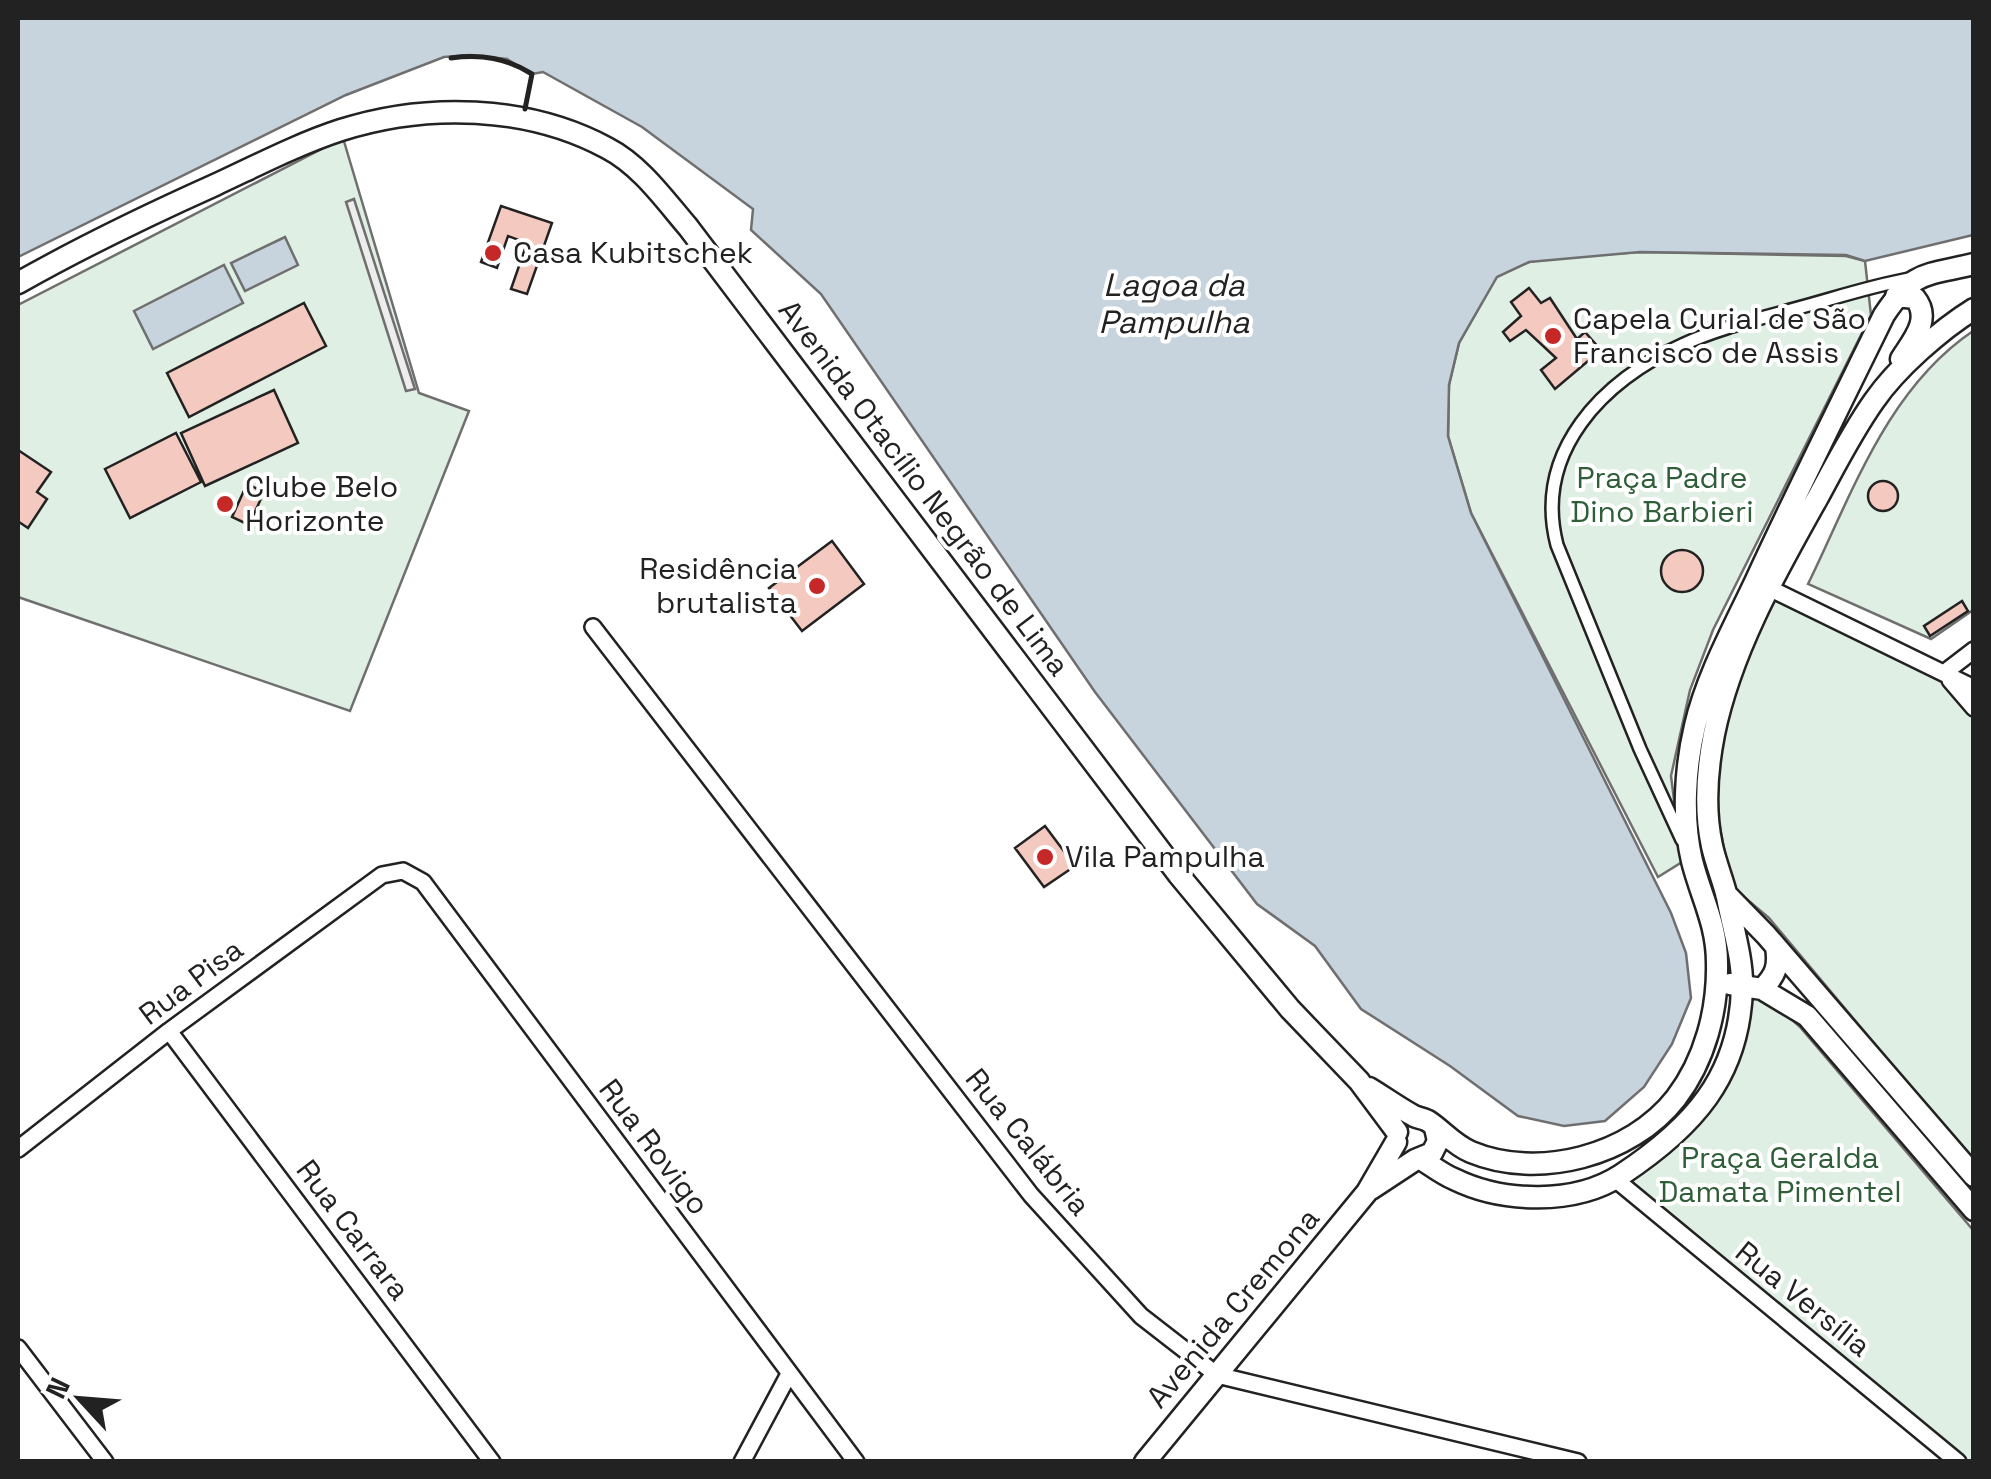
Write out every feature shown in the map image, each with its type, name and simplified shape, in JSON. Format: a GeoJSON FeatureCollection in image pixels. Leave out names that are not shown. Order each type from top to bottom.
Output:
{"type":"FeatureCollection","features":[{"type":"Feature","properties":{"kind":"street","name":"Avenida Otacílio Negrão de Lima"},"geometry":{"type":"LineString","coordinates":[[18,283],[142,218],[323,136],[374,120],[408,114],[519,117],[544,122],[609,149],[634,167],[699,240],[1178,874],[1290,1008],[1359,1081],[1396,1137]]}},
{"type":"Feature","properties":{"kind":"street","name":"Avenida Otacílio Negrão de Lima"},"geometry":{"type":"LineString","coordinates":[[1359,1081],[1469,1151],[1498,1160],[1545,1165],[1580,1160],[1640,1130],[1674,1100],[1697,1063],[1709,1030],[1718,966],[1711,912],[1557,545],[1551,523],[1556,472],[1570,436],[1602,396],[1643,364],[1684,343],[1868,287],[1974,264]]}},
{"type":"Feature","properties":{"kind":"street","name":"Avenida Otacílio Negrão de Lima"},"geometry":{"type":"LineString","coordinates":[[1692,861],[1686,810],[1689,769],[1695,726],[1719,658],[1884,314],[1913,278]]}},
{"type":"Feature","properties":{"kind":"street"},"geometry":{"type":"LineString","coordinates":[[1418,1160],[1436,1147],[1426,1123],[1404,1122],[1396,1137],[1402,1154],[1454,1180],[1491,1192],[1545,1198],[1586,1191],[1615,1179],[1656,1151],[1688,1124],[1706,1100],[1722,1071],[1752,987],[1712,846],[1708,817],[1710,762],[1730,672],[1799,531],[1922,324],[1920,305],[1915,298],[1896,296]]}},
{"type":"Feature","properties":{"kind":"street"},"geometry":{"type":"LineString","coordinates":[[1875,398],[1930,342],[1974,309]]}},
{"type":"Feature","properties":{"kind":"street"},"geometry":{"type":"LineString","coordinates":[[1771,589],[1974,688]]}},
{"type":"Feature","properties":{"kind":"street","name":"Rua Calábria"},"geometry":{"type":"LineString","coordinates":[[593,628],[1031,1196],[1142,1316],[1217,1375],[1578,1462]]}},
{"type":"Feature","properties":{"kind":"street"},"geometry":{"type":"LineString","coordinates":[[1944,673],[1974,650]]}},
{"type":"Feature","properties":{"kind":"street"},"geometry":{"type":"LineString","coordinates":[[1944,673],[1974,708]]}},
{"type":"Feature","properties":{"kind":"street","name":"Rua Pisa"},"geometry":{"type":"LineString","coordinates":[[18,1149],[382,875],[403,871]]}},
{"type":"Feature","properties":{"kind":"street","name":"Rua Rovigo"},"geometry":{"type":"LineString","coordinates":[[403,871],[423,882],[856,1462]]}},
{"type":"Feature","properties":{"kind":"street"},"geometry":{"type":"LineString","coordinates":[[1726,894],[1974,1176]]}},
{"type":"Feature","properties":{"kind":"street"},"geometry":{"type":"LineString","coordinates":[[1752,987],[1773,978],[1779,964],[1776,947]]}},
{"type":"Feature","properties":{"kind":"street"},"geometry":{"type":"LineString","coordinates":[[1718,966],[1724,980],[1752,987],[1806,1016],[1974,1210]]}},
{"type":"Feature","properties":{"kind":"street","name":"Rua Carrara"},"geometry":{"type":"LineString","coordinates":[[169,1032],[492,1462]]}},
{"type":"Feature","properties":{"kind":"street"},"geometry":{"type":"LineString","coordinates":[[1858,1075],[1874,1060]]}},
{"type":"Feature","properties":{"kind":"street","name":"Avenida Cremona"},"geometry":{"type":"LineString","coordinates":[[1144,1462],[1368,1192],[1396,1137]]}},
{"type":"Feature","properties":{"kind":"street","name":"Avenida Cremona"},"geometry":{"type":"LineString","coordinates":[[1368,1192],[1418,1160]]}},
{"type":"Feature","properties":{"kind":"street","name":"Rua Versília"},"geometry":{"type":"LineString","coordinates":[[1615,1179],[1958,1462]]}},
{"type":"Feature","properties":{"kind":"street"},"geometry":{"type":"LineString","coordinates":[[18,1348],[105,1462]]}},
{"type":"Feature","properties":{"kind":"street"},"geometry":{"type":"LineString","coordinates":[[742,1462],[789,1374]]}},
{"type":"Feature","properties":{"kind":"green space","name":"Clube Belo Horizonte"},"geometry":{"type":"Polygon","coordinates":[[[343,138],[419,393],[469,411],[350,711],[18,597],[18,305],[343,138]]]}},
{"type":"Feature","properties":{"kind":"green space","name":"Praça Padre Dino Barbieri"},"geometry":{"type":"Polygon","coordinates":[[[1640,252],[1846,256],[1865,261],[1871,315],[1713,630],[1690,690],[1671,776],[1682,862],[1658,877],[1471,513],[1448,436],[1449,385],[1459,343],[1497,276],[1550,258],[1640,252]]]}},
{"type":"Feature","properties":{"kind":"green space"},"geometry":{"type":"Polygon","coordinates":[[[1973,331],[1973,610],[1931,639],[1808,584],[1857,480],[1895,413],[1917,382],[1973,331]]]}},
{"type":"Feature","properties":{"kind":"green space"},"geometry":{"type":"Polygon","coordinates":[[[1766,592],[1939,677],[1973,718],[1973,1161],[1769,918],[1731,886],[1710,774],[1766,592]]]}},
{"type":"Feature","properties":{"kind":"green space","name":"Praça Geralda Damata Pimentel"},"geometry":{"type":"Polygon","coordinates":[[[1744,986],[1762,992],[1800,1027],[1973,1230],[1973,1461],[1968,1461],[1608,1180],[1656,1151],[1718,1070],[1744,986]]]}},
{"type":"Feature","properties":{"kind":"shaded area"},"geometry":{"type":"Polygon","coordinates":[[[354,199],[415,389],[406,391],[346,202],[354,199]]]}},
{"type":"Feature","properties":{"kind":"water","name":"Lagoa da Pampulha"},"geometry":{"type":"Polygon","coordinates":[[[18,18],[1973,18],[1973,235],[1865,261],[1846,255],[1640,252],[1529,262],[1497,277],[1459,343],[1449,385],[1448,436],[1471,513],[1671,913],[1686,953],[1691,998],[1672,1044],[1644,1087],[1605,1121],[1564,1126],[1518,1116],[1450,1066],[1361,1009],[1315,946],[1257,904],[1095,692],[821,294],[751,230],[753,209],[642,127],[543,72],[532,74],[507,59],[444,57],[346,95],[18,257],[18,18]]]}},
{"type":"Feature","properties":{"kind":"water"},"geometry":{"type":"Polygon","coordinates":[[[285,237],[298,265],[245,291],[231,263],[285,237]]]}},
{"type":"Feature","properties":{"kind":"water"},"geometry":{"type":"Polygon","coordinates":[[[224,265],[243,303],[153,349],[134,311],[224,265]]]}},
{"type":"Feature","properties":{"kind":"building","name":"Casa Kubitschek"},"geometry":{"type":"Polygon","coordinates":[[[501,206],[552,223],[527,294],[511,289],[527,243],[508,236],[497,268],[481,262],[501,206]]]}},
{"type":"Feature","properties":{"kind":"building","name":"Capela Curial de São Francisco de Assis"},"geometry":{"type":"Polygon","coordinates":[[[1529,288],[1541,303],[1550,298],[1577,339],[1585,332],[1601,350],[1555,389],[1541,370],[1556,358],[1526,330],[1510,341],[1503,332],[1521,316],[1511,302],[1529,288]]]}},
{"type":"Feature","properties":{"kind":"building"},"geometry":{"type":"Polygon","coordinates":[[[304,303],[326,346],[189,417],[167,373],[304,303]]]}},
{"type":"Feature","properties":{"kind":"building"},"geometry":{"type":"Polygon","coordinates":[[[274,390],[298,443],[205,486],[181,433],[274,390]]]}},
{"type":"Feature","properties":{"kind":"building"},"geometry":{"type":"Polygon","coordinates":[[[176,433],[201,482],[130,518],[105,469],[176,433]]]}},
{"type":"Feature","properties":{"kind":"building"},"geometry":{"type":"Polygon","coordinates":[[[18,450],[51,472],[37,492],[47,499],[28,528],[18,524],[18,450]]]}},
{"type":"Feature","properties":{"kind":"building"},"geometry":{"type":"Polygon","coordinates":[[[1883,481],[1894,485],[1898,496],[1894,507],[1883,511],[1872,507],[1868,496],[1872,485],[1883,481]]]}},
{"type":"Feature","properties":{"kind":"building"},"geometry":{"type":"Polygon","coordinates":[[[247,484],[264,492],[249,525],[232,517],[247,484]]]}},
{"type":"Feature","properties":{"kind":"building","name":"Residência brutalista"},"geometry":{"type":"Polygon","coordinates":[[[832,541],[864,584],[802,631],[769,588],[832,541]]]}},
{"type":"Feature","properties":{"kind":"building"},"geometry":{"type":"Polygon","coordinates":[[[1682,550],[1696,557],[1703,571],[1696,585],[1682,592],[1668,585],[1661,571],[1668,557],[1682,550]]]}},
{"type":"Feature","properties":{"kind":"building"},"geometry":{"type":"Polygon","coordinates":[[[1962,601],[1968,611],[1930,636],[1924,626],[1962,601]]]}},
{"type":"Feature","properties":{"kind":"building","name":"Vila Pampulha"},"geometry":{"type":"Polygon","coordinates":[[[1045,826],[1075,866],[1044,887],[1015,848],[1045,826]]]}},
{"type":"Feature","properties":{"kind":"wall"},"geometry":{"type":"LineString","coordinates":[[451,58],[493,59],[532,74],[525,109]]}},
{"type":"Feature","properties":{"kind":"place","name":"Casa Kubitschek"},"geometry":{"type":"Point","coordinates":[493,253]}},
{"type":"Feature","properties":{"kind":"place","name":"Capela Curial de São Francisco de Assis"},"geometry":{"type":"Point","coordinates":[1553,336]}},
{"type":"Feature","properties":{"kind":"place","name":"Clube Belo Horizonte"},"geometry":{"type":"Point","coordinates":[225,504]}},
{"type":"Feature","properties":{"kind":"place","name":"Residência brutalista"},"geometry":{"type":"Point","coordinates":[817,586]}},
{"type":"Feature","properties":{"kind":"place","name":"Vila Pampulha"},"geometry":{"type":"Point","coordinates":[1045,857]}}]}
